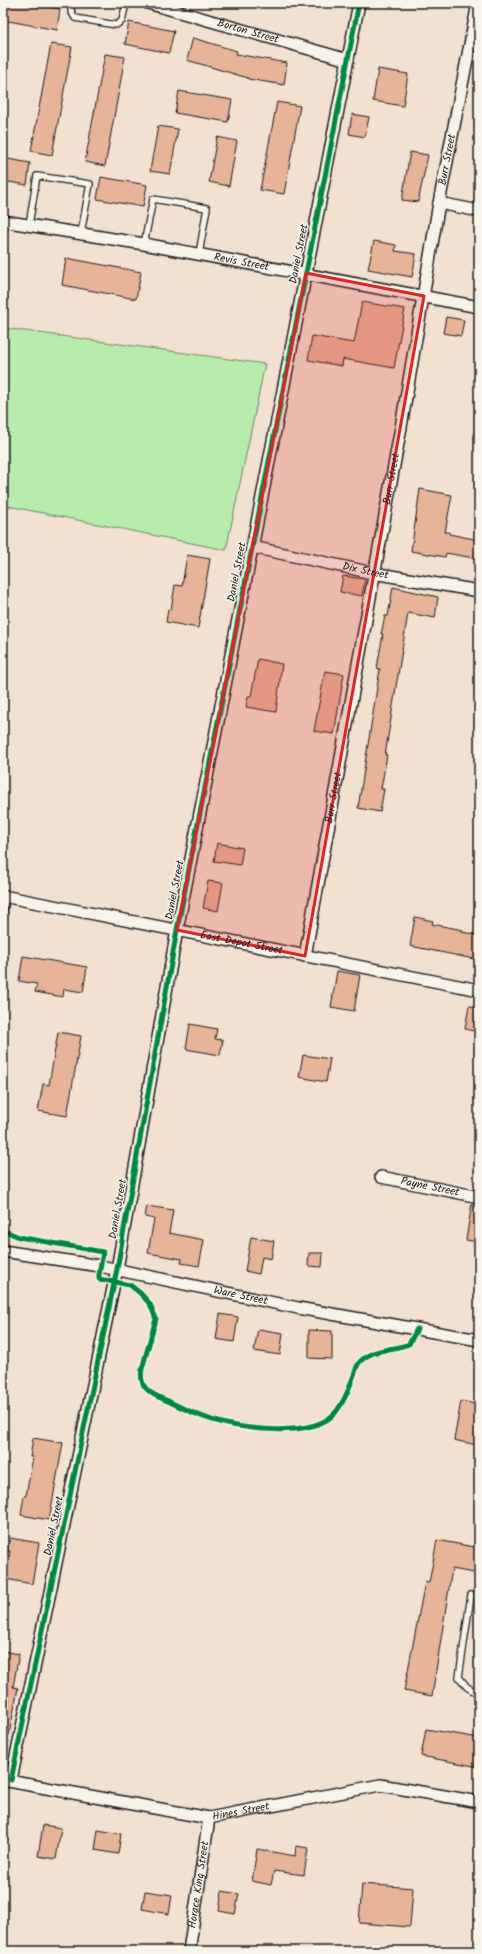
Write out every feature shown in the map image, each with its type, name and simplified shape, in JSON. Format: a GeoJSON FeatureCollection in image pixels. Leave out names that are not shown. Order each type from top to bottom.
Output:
{"type":"FeatureCollection","features":[{"type":"Feature","properties":{"kind":"street","name":"Borton Street"},"geometry":{"type":"LineString","coordinates":[[148,3],[348,60]]}},
{"type":"Feature","properties":{"kind":"street","name":"Daniel Street"},"geometry":{"type":"LineString","coordinates":[[7,1780],[118,1269],[177,930],[359,3]]}},
{"type":"Feature","properties":{"kind":"street","name":"Burr Street"},"geometry":{"type":"LineString","coordinates":[[305,956],[424,296],[439,203],[478,3]]}},
{"type":"Feature","properties":{"kind":"street"},"geometry":{"type":"LineString","coordinates":[[439,203],[479,211]]}},
{"type":"Feature","properties":{"kind":"street","name":"Revis Street"},"geometry":{"type":"LineString","coordinates":[[3,221],[81,233],[306,273],[479,307]]}},
{"type":"Feature","properties":{"kind":"street","name":"Dix Street"},"geometry":{"type":"LineString","coordinates":[[252,547],[373,573],[479,591]]}},
{"type":"Feature","properties":{"kind":"street","name":"East Depot Street"},"geometry":{"type":"LineString","coordinates":[[4,896],[479,990]]}},
{"type":"Feature","properties":{"kind":"street","name":"Payne Street"},"geometry":{"type":"LineString","coordinates":[[381,1177],[479,1197]]}},
{"type":"Feature","properties":{"kind":"street","name":"Ware Street"},"geometry":{"type":"LineString","coordinates":[[3,1251],[118,1269],[298,1308],[479,1340]]}},
{"type":"Feature","properties":{"kind":"street","name":"Hines Street"},"geometry":{"type":"LineString","coordinates":[[7,1780],[208,1818],[380,1785],[479,1802]]}},
{"type":"Feature","properties":{"kind":"street","name":"Horace King Street"},"geometry":{"type":"LineString","coordinates":[[189,1951],[208,1818]]}},
{"type":"Feature","properties":{"kind":"lane"},"geometry":{"type":"LineString","coordinates":[[72,3],[71,11],[75,18],[116,25],[122,21],[126,3]]}},
{"type":"Feature","properties":{"kind":"lane"},"geometry":{"type":"LineString","coordinates":[[28,225],[37,176],[90,184],[81,233]]}},
{"type":"Feature","properties":{"kind":"lane"},"geometry":{"type":"LineString","coordinates":[[144,244],[153,199],[207,208],[199,254]]}},
{"type":"Feature","properties":{"kind":"lane"},"geometry":{"type":"LineString","coordinates":[[3,913],[4,896]]}},
{"type":"Feature","properties":{"kind":"lane"},"geometry":{"type":"LineString","coordinates":[[471,1596],[459,1677],[467,1687],[479,1694]]}},
{"type":"Feature","properties":{"kind":"highlighted area"},"geometry":{"type":"Polygon","coordinates":[[[306,273],[424,296],[305,956],[177,930],[306,273]]]}},
{"type":"Feature","properties":{"kind":"green space"},"geometry":{"type":"Polygon","coordinates":[[[3,328],[265,364],[226,550],[3,505],[3,328]]]}},
{"type":"Feature","properties":{"kind":"building"},"geometry":{"type":"Polygon","coordinates":[[[3,3],[28,3],[60,9],[57,30],[3,20],[3,3]]]}},
{"type":"Feature","properties":{"kind":"building"},"geometry":{"type":"Polygon","coordinates":[[[129,22],[174,31],[169,53],[125,44],[129,22]]]}},
{"type":"Feature","properties":{"kind":"building"},"geometry":{"type":"Polygon","coordinates":[[[193,38],[237,51],[236,54],[287,63],[284,85],[248,79],[187,60],[193,38]]]}},
{"type":"Feature","properties":{"kind":"building"},"geometry":{"type":"Polygon","coordinates":[[[51,44],[72,47],[52,155],[31,151],[51,44]]]}},
{"type":"Feature","properties":{"kind":"building"},"geometry":{"type":"Polygon","coordinates":[[[105,54],[125,57],[105,166],[85,162],[105,54]]]}},
{"type":"Feature","properties":{"kind":"building"},"geometry":{"type":"Polygon","coordinates":[[[378,69],[408,74],[403,106],[373,101],[378,69]]]}},
{"type":"Feature","properties":{"kind":"building"},"geometry":{"type":"Polygon","coordinates":[[[179,91],[232,100],[228,122],[175,113],[179,91]]]}},
{"type":"Feature","properties":{"kind":"building"},"geometry":{"type":"Polygon","coordinates":[[[277,102],[300,106],[284,194],[260,190],[277,102]]]}},
{"type":"Feature","properties":{"kind":"building"},"geometry":{"type":"Polygon","coordinates":[[[352,114],[369,117],[365,137],[349,134],[352,114]]]}},
{"type":"Feature","properties":{"kind":"building"},"geometry":{"type":"Polygon","coordinates":[[[158,126],[178,129],[170,174],[150,171],[158,126]]]}},
{"type":"Feature","properties":{"kind":"building"},"geometry":{"type":"Polygon","coordinates":[[[217,137],[237,141],[229,186],[209,182],[217,137]]]}},
{"type":"Feature","properties":{"kind":"building"},"geometry":{"type":"Polygon","coordinates":[[[410,152],[428,155],[418,202],[402,200],[410,152]]]}},
{"type":"Feature","properties":{"kind":"building"},"geometry":{"type":"Polygon","coordinates":[[[3,158],[30,163],[27,185],[3,181],[3,158]]]}},
{"type":"Feature","properties":{"kind":"building"},"geometry":{"type":"Polygon","coordinates":[[[101,177],[147,185],[143,207],[97,199],[101,177]]]}},
{"type":"Feature","properties":{"kind":"building"},"geometry":{"type":"Polygon","coordinates":[[[374,241],[396,245],[395,251],[416,254],[412,277],[368,269],[374,241]]]}},
{"type":"Feature","properties":{"kind":"building"},"geometry":{"type":"Polygon","coordinates":[[[66,258],[141,272],[136,299],[62,285],[66,258]]]}},
{"type":"Feature","properties":{"kind":"building"},"geometry":{"type":"Polygon","coordinates":[[[362,302],[405,309],[394,368],[343,359],[342,366],[308,360],[312,336],[354,343],[362,302]]]}},
{"type":"Feature","properties":{"kind":"building"},"geometry":{"type":"Polygon","coordinates":[[[446,317],[464,320],[461,336],[443,333],[446,317]]]}},
{"type":"Feature","properties":{"kind":"building"},"geometry":{"type":"Polygon","coordinates":[[[420,489],[452,495],[445,532],[479,540],[479,559],[446,553],[445,557],[411,551],[420,489]]]}},
{"type":"Feature","properties":{"kind":"building"},"geometry":{"type":"Polygon","coordinates":[[[187,555],[210,559],[198,628],[166,622],[168,609],[171,610],[175,585],[182,586],[187,555]]]}},
{"type":"Feature","properties":{"kind":"building"},"geometry":{"type":"Polygon","coordinates":[[[343,576],[365,579],[362,596],[340,592],[343,576]]]}},
{"type":"Feature","properties":{"kind":"building"},"geometry":{"type":"Polygon","coordinates":[[[393,587],[438,597],[435,618],[408,613],[385,755],[387,755],[381,789],[384,789],[380,812],[358,808],[380,669],[377,668],[383,634],[381,634],[385,616],[388,616],[393,587]]]}},
{"type":"Feature","properties":{"kind":"building"},"geometry":{"type":"Polygon","coordinates":[[[258,659],[282,664],[276,712],[246,707],[248,696],[251,696],[258,659]]]}},
{"type":"Feature","properties":{"kind":"building"},"geometry":{"type":"Polygon","coordinates":[[[325,671],[344,674],[334,734],[314,731],[325,671]]]}},
{"type":"Feature","properties":{"kind":"building"},"geometry":{"type":"Polygon","coordinates":[[[217,843],[243,848],[240,865],[214,861],[217,843]]]}},
{"type":"Feature","properties":{"kind":"building"},"geometry":{"type":"Polygon","coordinates":[[[208,881],[223,883],[218,911],[203,908],[208,881]]]}},
{"type":"Feature","properties":{"kind":"building"},"geometry":{"type":"Polygon","coordinates":[[[415,917],[433,921],[432,924],[463,930],[462,932],[479,935],[479,960],[410,946],[415,917]]]}},
{"type":"Feature","properties":{"kind":"building"},"geometry":{"type":"Polygon","coordinates":[[[23,956],[87,967],[83,992],[64,989],[63,997],[35,992],[37,984],[19,981],[23,956]]]}},
{"type":"Feature","properties":{"kind":"building"},"geometry":{"type":"Polygon","coordinates":[[[337,971],[360,975],[354,1011],[331,1007],[337,971]]]}},
{"type":"Feature","properties":{"kind":"building"},"geometry":{"type":"Polygon","coordinates":[[[469,1006],[479,1007],[479,1032],[465,1029],[469,1006]]]}},
{"type":"Feature","properties":{"kind":"building"},"geometry":{"type":"Polygon","coordinates":[[[190,1024],[217,1029],[215,1039],[223,1040],[220,1055],[186,1049],[190,1024]]]}},
{"type":"Feature","properties":{"kind":"building"},"geometry":{"type":"Polygon","coordinates":[[[58,1032],[81,1036],[67,1116],[38,1111],[43,1084],[49,1085],[58,1032]]]}},
{"type":"Feature","properties":{"kind":"building"},"geometry":{"type":"Polygon","coordinates":[[[303,1055],[330,1059],[326,1082],[299,1077],[303,1055]]]}},
{"type":"Feature","properties":{"kind":"building"},"geometry":{"type":"Polygon","coordinates":[[[472,1203],[479,1204],[479,1242],[466,1240],[472,1203]]]}},
{"type":"Feature","properties":{"kind":"building"},"geometry":{"type":"Polygon","coordinates":[[[147,1206],[173,1210],[169,1233],[204,1240],[199,1266],[181,1263],[182,1259],[148,1253],[154,1219],[145,1217],[147,1206]]]}},
{"type":"Feature","properties":{"kind":"building"},"geometry":{"type":"Polygon","coordinates":[[[251,1237],[274,1241],[271,1259],[262,1257],[259,1274],[245,1271],[251,1237]]]}},
{"type":"Feature","properties":{"kind":"building"},"geometry":{"type":"Polygon","coordinates":[[[309,1253],[323,1253],[322,1267],[308,1266],[309,1253]]]}},
{"type":"Feature","properties":{"kind":"building"},"geometry":{"type":"Polygon","coordinates":[[[220,1314],[238,1317],[234,1342],[216,1339],[220,1314]]]}},
{"type":"Feature","properties":{"kind":"building"},"geometry":{"type":"Polygon","coordinates":[[[258,1329],[283,1333],[280,1355],[254,1351],[258,1329]]]}},
{"type":"Feature","properties":{"kind":"building"},"geometry":{"type":"Polygon","coordinates":[[[309,1330],[332,1331],[332,1359],[309,1358],[309,1330]]]}},
{"type":"Feature","properties":{"kind":"building"},"geometry":{"type":"Polygon","coordinates":[[[461,1401],[479,1405],[479,1432],[477,1445],[454,1440],[461,1401]]]}},
{"type":"Feature","properties":{"kind":"building"},"geometry":{"type":"Polygon","coordinates":[[[33,1438],[63,1443],[49,1520],[21,1515],[33,1457],[30,1457],[33,1438]]]}},
{"type":"Feature","properties":{"kind":"building"},"geometry":{"type":"Polygon","coordinates":[[[10,1538],[39,1543],[32,1584],[6,1579],[10,1551],[7,1551],[10,1538]]]}},
{"type":"Feature","properties":{"kind":"building"},"geometry":{"type":"Polygon","coordinates":[[[437,1540],[479,1548],[479,1574],[452,1569],[432,1696],[404,1691],[425,1582],[429,1583],[437,1540]]]}},
{"type":"Feature","properties":{"kind":"building"},"geometry":{"type":"Polygon","coordinates":[[[3,1651],[19,1654],[13,1687],[18,1688],[9,1735],[3,1735],[3,1651]]]}},
{"type":"Feature","properties":{"kind":"building"},"geometry":{"type":"Polygon","coordinates":[[[426,1729],[479,1738],[479,1767],[421,1756],[426,1729]]]}},
{"type":"Feature","properties":{"kind":"building"},"geometry":{"type":"Polygon","coordinates":[[[43,1825],[61,1828],[56,1859],[38,1856],[43,1825]]]}},
{"type":"Feature","properties":{"kind":"building"},"geometry":{"type":"Polygon","coordinates":[[[98,1830],[121,1834],[118,1854],[95,1850],[98,1830]]]}},
{"type":"Feature","properties":{"kind":"building"},"geometry":{"type":"Polygon","coordinates":[[[296,1846],[308,1848],[304,1875],[274,1871],[271,1885],[252,1881],[257,1849],[295,1856],[296,1846]]]}},
{"type":"Feature","properties":{"kind":"building"},"geometry":{"type":"Polygon","coordinates":[[[362,1884],[413,1888],[410,1927],[359,1923],[362,1884]]]}},
{"type":"Feature","properties":{"kind":"building"},"geometry":{"type":"Polygon","coordinates":[[[145,1891],[172,1895],[169,1914],[142,1909],[145,1891]]]}},
{"type":"Feature","properties":{"kind":"building"},"geometry":{"type":"Polygon","coordinates":[[[222,1891],[239,1894],[235,1914],[219,1911],[222,1891]]]}},
{"type":"Feature","properties":{"kind":"cycle path"},"geometry":{"type":"LineString","coordinates":[[11,1780],[117,1269],[177,930],[359,3]]}},
{"type":"Feature","properties":{"kind":"cycle path"},"geometry":{"type":"LineString","coordinates":[[3,1230],[19,1237],[103,1252],[99,1279],[130,1285],[150,1304],[156,1319],[142,1371],[141,1376],[143,1384],[155,1395],[212,1420],[258,1429],[276,1430],[294,1429],[310,1426],[324,1421],[339,1408],[358,1364],[363,1359],[375,1352],[409,1344],[417,1329]]}}]}
